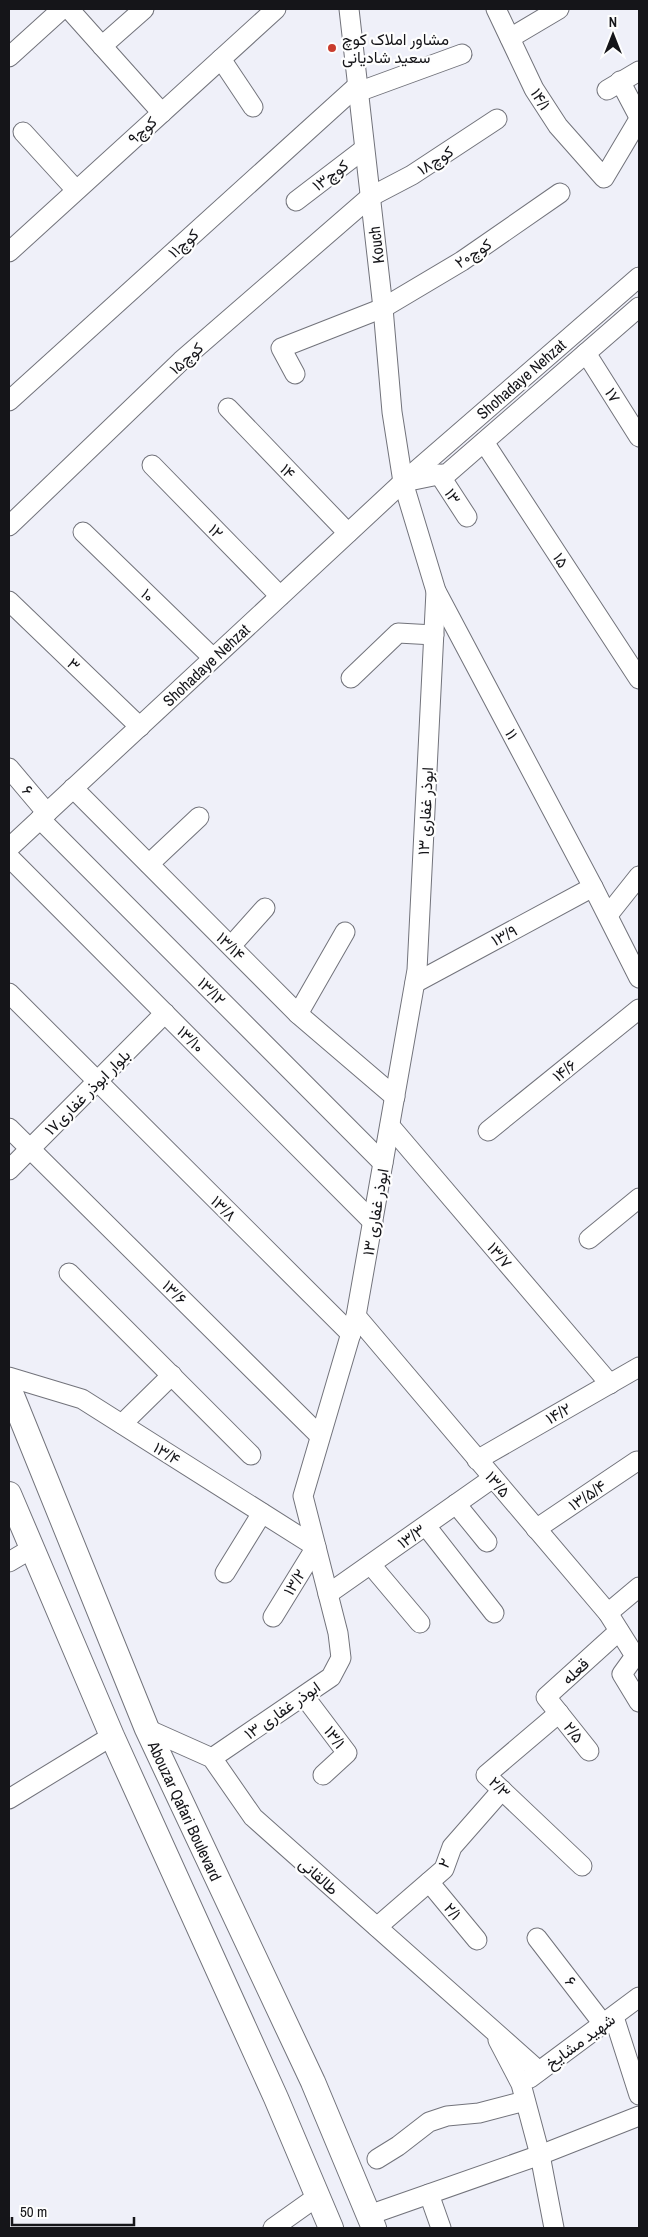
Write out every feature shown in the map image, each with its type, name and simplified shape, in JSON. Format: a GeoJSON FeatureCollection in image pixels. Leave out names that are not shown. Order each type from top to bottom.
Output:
{"type":"FeatureCollection","features":[{"type":"Feature","properties":{"kind":"main road","name":"Abouzar Qafari Boulevard"},"geometry":{"type":"LineString","coordinates":[[9,1388],[147,1729],[313,2082],[372,2222]]}},
{"type":"Feature","properties":{"kind":"main road"},"geometry":{"type":"LineString","coordinates":[[9,1494],[112,1736],[318,2196],[330,2228]]}},
{"type":"Feature","properties":{"kind":"street"},"geometry":{"type":"LineString","coordinates":[[9,57],[62,9]]}},
{"type":"Feature","properties":{"kind":"street"},"geometry":{"type":"LineString","coordinates":[[69,9],[162,113]]}},
{"type":"Feature","properties":{"kind":"street"},"geometry":{"type":"LineString","coordinates":[[102,46],[144,9]]}},
{"type":"Feature","properties":{"kind":"street","name":"۹کوچ"},"geometry":{"type":"LineString","coordinates":[[9,250],[276,9]]}},
{"type":"Feature","properties":{"kind":"street","name":"Kouch"},"geometry":{"type":"LineString","coordinates":[[349,9],[383,308],[392,412],[403,482]]}},
{"type":"Feature","properties":{"kind":"street","name":"۱۴/۱"},"geometry":{"type":"LineString","coordinates":[[496,9],[534,89],[558,126],[604,178],[639,118]]}},
{"type":"Feature","properties":{"kind":"street"},"geometry":{"type":"LineString","coordinates":[[510,38],[560,9]]}},
{"type":"Feature","properties":{"kind":"street"},"geometry":{"type":"LineString","coordinates":[[357,89],[462,54]]}},
{"type":"Feature","properties":{"kind":"street"},"geometry":{"type":"LineString","coordinates":[[221,59],[253,107]]}},
{"type":"Feature","properties":{"kind":"street"},"geometry":{"type":"LineString","coordinates":[[639,71],[614,85],[639,118]]}},
{"type":"Feature","properties":{"kind":"street","name":"۱۱کوچ"},"geometry":{"type":"LineString","coordinates":[[9,401],[357,89]]}},
{"type":"Feature","properties":{"kind":"street","name":"۱۸کوچ"},"geometry":{"type":"LineString","coordinates":[[370,197],[412,175],[497,119]]}},
{"type":"Feature","properties":{"kind":"street"},"geometry":{"type":"LineString","coordinates":[[23,132],[76,190]]}},
{"type":"Feature","properties":{"kind":"street","name":"۱۳کوچ"},"geometry":{"type":"LineString","coordinates":[[296,202],[364,150]]}},
{"type":"Feature","properties":{"kind":"street","name":"۲۰کوچ"},"geometry":{"type":"LineString","coordinates":[[295,374],[281,348],[383,308],[462,261],[560,193]]}},
{"type":"Feature","properties":{"kind":"street","name":"۱۵کوچ"},"geometry":{"type":"LineString","coordinates":[[9,526],[181,361],[370,197]]}},
{"type":"Feature","properties":{"kind":"street","name":"Shohadaye Nehzat"},"geometry":{"type":"LineString","coordinates":[[9,849],[403,482],[639,277]]}},
{"type":"Feature","properties":{"kind":"street","name":"Shohadaye Nehzat"},"geometry":{"type":"LineString","coordinates":[[403,482],[448,473],[639,307]]}},
{"type":"Feature","properties":{"kind":"street","name":"۱۷"},"geometry":{"type":"LineString","coordinates":[[586,353],[639,436]]}},
{"type":"Feature","properties":{"kind":"street","name":"۱۴"},"geometry":{"type":"LineString","coordinates":[[228,408],[348,533]]}},
{"type":"Feature","properties":{"kind":"street","name":"۱۵"},"geometry":{"type":"LineString","coordinates":[[484,442],[639,679]]}},
{"type":"Feature","properties":{"kind":"street","name":"۱۲"},"geometry":{"type":"LineString","coordinates":[[152,465],[280,596]]}},
{"type":"Feature","properties":{"kind":"street","name":"۱۳"},"geometry":{"type":"LineString","coordinates":[[439,474],[466,517]]}},
{"type":"Feature","properties":{"kind":"street","name":"۱۱"},"geometry":{"type":"LineString","coordinates":[[403,482],[436,592],[608,915],[639,978]]}},
{"type":"Feature","properties":{"kind":"street","name":"۱۰"},"geometry":{"type":"LineString","coordinates":[[83,532],[213,658]]}},
{"type":"Feature","properties":{"kind":"street","name":"۱۳ ابوذر غفاری"},"geometry":{"type":"LineString","coordinates":[[212,1758],[331,1677],[340,1658],[338,1633],[303,1496],[354,1325],[418,970],[436,592]]}},
{"type":"Feature","properties":{"kind":"street","name":"۳"},"geometry":{"type":"LineString","coordinates":[[9,600],[140,727]]}},
{"type":"Feature","properties":{"kind":"street"},"geometry":{"type":"LineString","coordinates":[[352,678],[398,633],[434,635]]}},
{"type":"Feature","properties":{"kind":"street","name":"۶"},"geometry":{"type":"LineString","coordinates":[[9,768],[44,816]]}},
{"type":"Feature","properties":{"kind":"street","name":"۱۳/۱۴"},"geometry":{"type":"LineString","coordinates":[[74,788],[298,1014],[395,1097]]}},
{"type":"Feature","properties":{"kind":"street","name":"۱۳/۱۲"},"geometry":{"type":"LineString","coordinates":[[44,816],[383,1163]]}},
{"type":"Feature","properties":{"kind":"street"},"geometry":{"type":"LineString","coordinates":[[149,864],[199,817]]}},
{"type":"Feature","properties":{"kind":"street","name":"۱۳/۱۰"},"geometry":{"type":"LineString","coordinates":[[9,849],[165,1013],[373,1222]]}},
{"type":"Feature","properties":{"kind":"street"},"geometry":{"type":"LineString","coordinates":[[608,915],[639,876]]}},
{"type":"Feature","properties":{"kind":"street","name":"۱۳/۹"},"geometry":{"type":"LineString","coordinates":[[415,983],[593,887]]}},
{"type":"Feature","properties":{"kind":"street"},"geometry":{"type":"LineString","coordinates":[[231,946],[265,908]]}},
{"type":"Feature","properties":{"kind":"street"},"geometry":{"type":"LineString","coordinates":[[298,1014],[345,932]]}},
{"type":"Feature","properties":{"kind":"street"},"geometry":{"type":"LineString","coordinates":[[9,993],[97,1081]]}},
{"type":"Feature","properties":{"kind":"street","name":"۱۴/۶"},"geometry":{"type":"LineString","coordinates":[[488,1131],[639,1009]]}},
{"type":"Feature","properties":{"kind":"street","name":"بلوار ابوذر غفاری۱۷"},"geometry":{"type":"LineString","coordinates":[[9,1170],[165,1013]]}},
{"type":"Feature","properties":{"kind":"street","name":"۱۳/۸"},"geometry":{"type":"LineString","coordinates":[[97,1081],[354,1325]]}},
{"type":"Feature","properties":{"kind":"street","name":"۱۳/۷"},"geometry":{"type":"LineString","coordinates":[[390,1126],[610,1384]]}},
{"type":"Feature","properties":{"kind":"street","name":"۱۳/۶"},"geometry":{"type":"LineString","coordinates":[[9,1128],[320,1436]]}},
{"type":"Feature","properties":{"kind":"street"},"geometry":{"type":"LineString","coordinates":[[589,1239],[639,1198]]}},
{"type":"Feature","properties":{"kind":"street"},"geometry":{"type":"LineString","coordinates":[[69,1273],[251,1454]]}},
{"type":"Feature","properties":{"kind":"street","name":"۱۳/۵"},"geometry":{"type":"LineString","coordinates":[[354,1325],[493,1478],[608,1613],[635,1656],[622,1674],[639,1702]]}},
{"type":"Feature","properties":{"kind":"street","name":"۱۴/۲"},"geometry":{"type":"LineString","coordinates":[[477,1460],[639,1367]]}},
{"type":"Feature","properties":{"kind":"street"},"geometry":{"type":"LineString","coordinates":[[122,1424],[172,1376]]}},
{"type":"Feature","properties":{"kind":"street","name":"۱۳/۴"},"geometry":{"type":"LineString","coordinates":[[9,1377],[82,1399],[316,1547]]}},
{"type":"Feature","properties":{"kind":"street","name":"۱۳/۵/۴"},"geometry":{"type":"LineString","coordinates":[[536,1529],[637,1461]]}},
{"type":"Feature","properties":{"kind":"street","name":"۱۳/۳"},"geometry":{"type":"LineString","coordinates":[[328,1594],[493,1478]]}},
{"type":"Feature","properties":{"kind":"street"},"geometry":{"type":"LineString","coordinates":[[456,1504],[487,1542]]}},
{"type":"Feature","properties":{"kind":"street"},"geometry":{"type":"LineString","coordinates":[[225,1573],[262,1513]]}},
{"type":"Feature","properties":{"kind":"street"},"geometry":{"type":"LineString","coordinates":[[426,1526],[494,1613]]}},
{"type":"Feature","properties":{"kind":"street","name":"۱۳/۲"},"geometry":{"type":"LineString","coordinates":[[273,1617],[316,1547]]}},
{"type":"Feature","properties":{"kind":"street"},"geometry":{"type":"LineString","coordinates":[[9,1562],[31,1549]]}},
{"type":"Feature","properties":{"kind":"street"},"geometry":{"type":"LineString","coordinates":[[371,1564],[420,1623]]}},
{"type":"Feature","properties":{"kind":"street"},"geometry":{"type":"LineString","coordinates":[[608,1613],[639,1587]]}},
{"type":"Feature","properties":{"kind":"street","name":"قعله"},"geometry":{"type":"LineString","coordinates":[[559,1714],[546,1697],[619,1631]]}},
{"type":"Feature","properties":{"kind":"street","name":"۱۳/۱"},"geometry":{"type":"LineString","coordinates":[[304,1696],[347,1753],[323,1775]]}},
{"type":"Feature","properties":{"kind":"street","name":"۲/۵"},"geometry":{"type":"LineString","coordinates":[[559,1714],[589,1750]]}},
{"type":"Feature","properties":{"kind":"street","name":"۲/۳"},"geometry":{"type":"LineString","coordinates":[[559,1714],[486,1775],[582,1866]]}},
{"type":"Feature","properties":{"kind":"street"},"geometry":{"type":"LineString","coordinates":[[147,1729],[212,1758]]}},
{"type":"Feature","properties":{"kind":"street"},"geometry":{"type":"LineString","coordinates":[[9,1799],[112,1736]]}},
{"type":"Feature","properties":{"kind":"street","name":"طالقانی"},"geometry":{"type":"LineString","coordinates":[[212,1758],[253,1817],[539,2072]]}},
{"type":"Feature","properties":{"kind":"street","name":"۲"},"geometry":{"type":"LineString","coordinates":[[377,1927],[444,1869],[452,1847],[502,1790]]}},
{"type":"Feature","properties":{"kind":"street","name":"۲/۱"},"geometry":{"type":"LineString","coordinates":[[429,1882],[477,1940]]}},
{"type":"Feature","properties":{"kind":"street","name":"۶"},"geometry":{"type":"LineString","coordinates":[[537,1938],[609,2021],[639,2095]]}},
{"type":"Feature","properties":{"kind":"street","name":"شهید مشایخ"},"geometry":{"type":"LineString","coordinates":[[378,2159],[429,2122],[447,2116],[479,2113],[523,2093],[539,2072],[639,1997]]}},
{"type":"Feature","properties":{"kind":"street","name":"طالقانی"},"geometry":{"type":"LineString","coordinates":[[493,2030],[523,2093],[540,2155],[554,2228]]}},
{"type":"Feature","properties":{"kind":"street"},"geometry":{"type":"LineString","coordinates":[[372,2222],[429,2194],[540,2155],[639,2116]]}},
{"type":"Feature","properties":{"kind":"street"},"geometry":{"type":"LineString","coordinates":[[429,2194],[441,2228]]}},
{"type":"Feature","properties":{"kind":"street"},"geometry":{"type":"LineString","coordinates":[[273,2228],[318,2196]]}},
{"type":"Feature","properties":{"kind":"place","name":"مشاور املاک کوچ سعید شادیانی"},"geometry":{"type":"Point","coordinates":[332,48]}}]}
